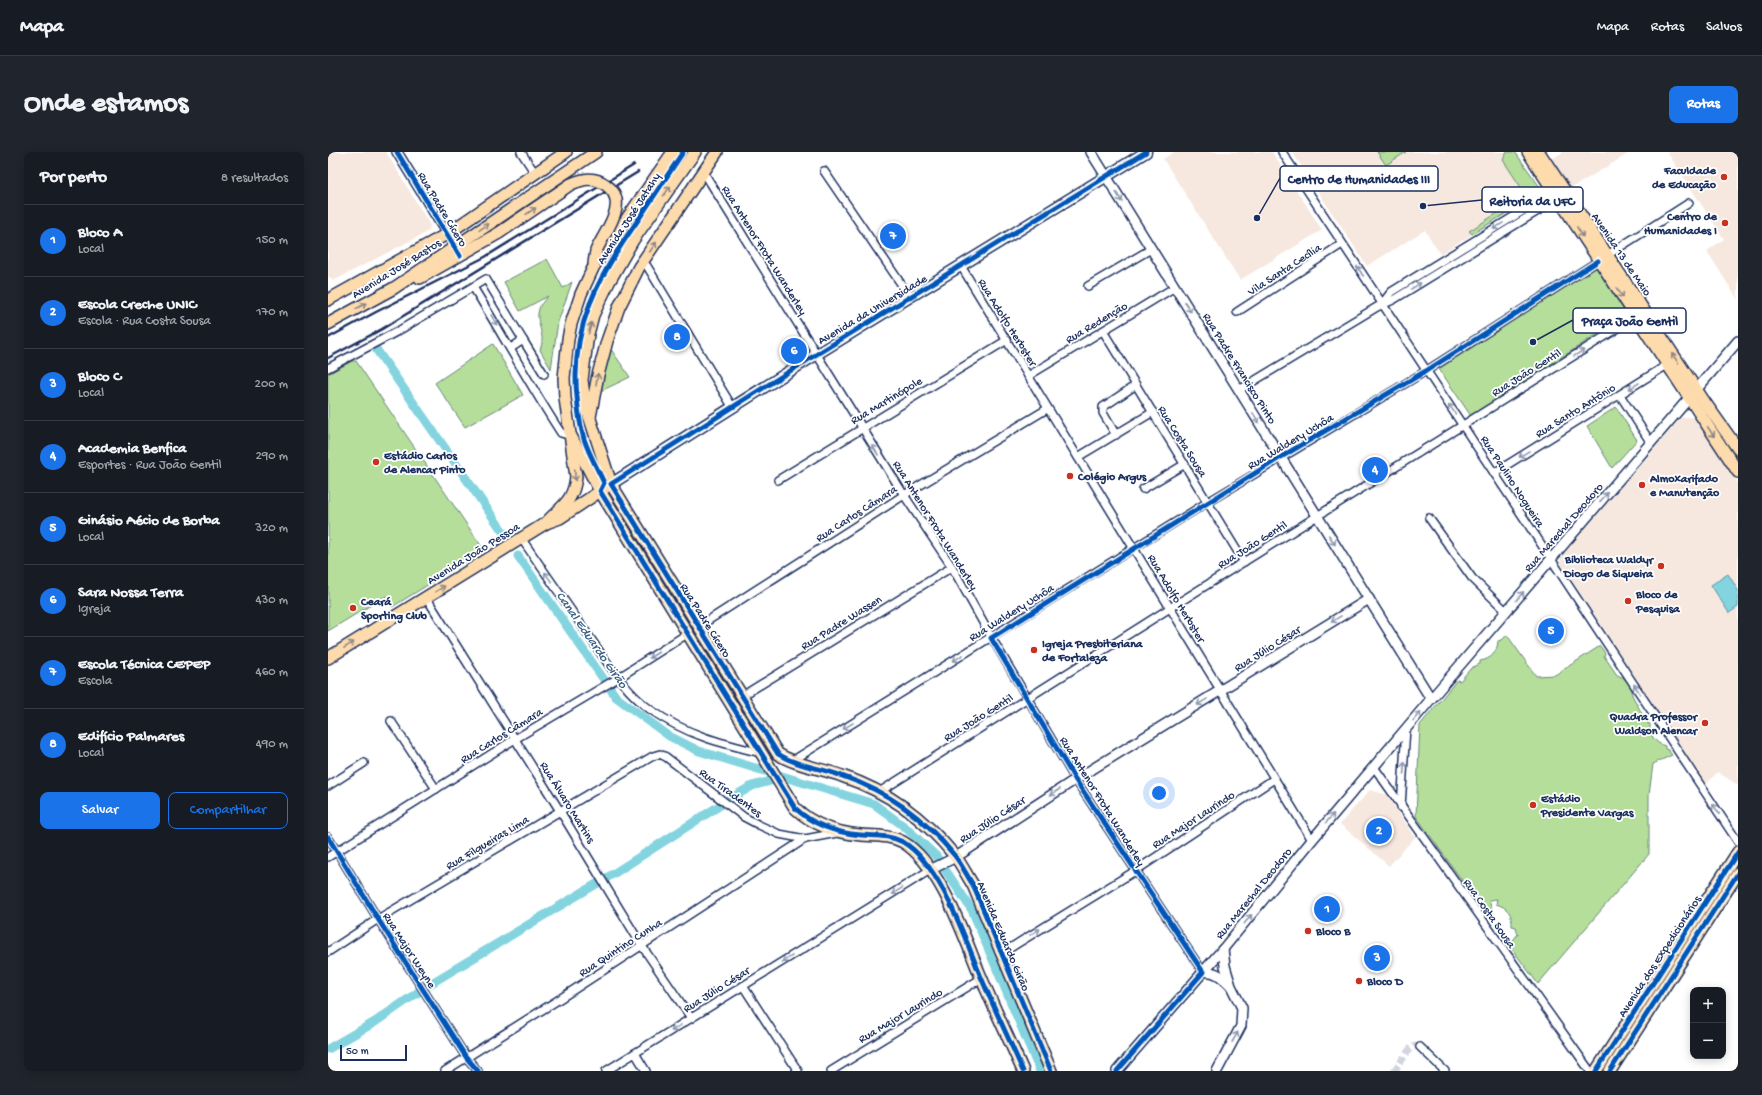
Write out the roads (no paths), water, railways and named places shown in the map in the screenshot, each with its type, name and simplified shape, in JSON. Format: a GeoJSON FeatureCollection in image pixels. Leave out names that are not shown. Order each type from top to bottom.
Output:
{"type":"FeatureCollection","features":[{"type":"Feature","properties":{"kind":"main road","name":"Avenida José Bastos"},"geometry":{"type":"LineString","coordinates":[[328,300],[447,234],[566,152]]}},
{"type":"Feature","properties":{"kind":"main road","name":"Avenida José Bastos"},"geometry":{"type":"LineString","coordinates":[[328,324],[457,251],[596,152]]}},
{"type":"Feature","properties":{"kind":"main road","name":"Avenida José Jatahy"},"geometry":{"type":"LineString","coordinates":[[546,523],[564,506],[573,492],[576,477],[565,398],[564,378],[571,324],[594,266],[673,152]]}},
{"type":"Feature","properties":{"kind":"main road","name":"Avenida José Jatahy"},"geometry":{"type":"LineString","coordinates":[[590,417],[585,403],[582,380],[588,334],[593,315],[633,240],[694,152]]}},
{"type":"Feature","properties":{"kind":"main road"},"geometry":{"type":"LineString","coordinates":[[590,417],[598,375],[607,341],[619,307],[639,267],[703,171],[718,152]]}},
{"type":"Feature","properties":{"kind":"main road","name":"Avenida da Universidade"},"geometry":{"type":"LineString","coordinates":[[611,484],[817,354],[1146,152]]}},
{"type":"Feature","properties":{"kind":"main road","name":"Avenida 13 de Maio"},"geometry":{"type":"LineString","coordinates":[[1528,152],[1738,449]]}},
{"type":"Feature","properties":{"kind":"main road","name":"Avenida 13 de Maio"},"geometry":{"type":"LineString","coordinates":[[1539,152],[1636,317],[1738,472]]}},
{"type":"Feature","properties":{"kind":"main road"},"geometry":{"type":"LineString","coordinates":[[457,251],[499,234],[571,184],[584,179],[594,179],[610,187],[614,194],[616,203],[610,226],[596,252],[594,266]]}},
{"type":"Feature","properties":{"kind":"main road","name":"Rua Padre Cícero"},"geometry":{"type":"LineString","coordinates":[[590,417],[611,484],[698,627],[778,754],[792,761]]}},
{"type":"Feature","properties":{"kind":"main road","name":"Rua Padre Cícero"},"geometry":{"type":"LineString","coordinates":[[571,436],[600,491],[795,808],[803,816],[817,824],[842,832]]}},
{"type":"Feature","properties":{"kind":"main road","name":"Avenida João Pessoa"},"geometry":{"type":"LineString","coordinates":[[328,658],[521,538],[546,523],[560,518],[611,484]]}},
{"type":"Feature","properties":{"kind":"main road","name":"Avenida Eduardo Girão"},"geometry":{"type":"LineString","coordinates":[[792,761],[838,774],[881,792],[924,822],[973,885],[1051,1071]]}},
{"type":"Feature","properties":{"kind":"main road"},"geometry":{"type":"LineString","coordinates":[[842,832],[860,835],[875,835],[897,840],[911,848],[934,869],[1023,1071]]}},
{"type":"Feature","properties":{"kind":"main road","name":"Avenida dos Expedicionários"},"geometry":{"type":"LineString","coordinates":[[1596,1071],[1738,852]]}},
{"type":"Feature","properties":{"kind":"main road","name":"Avenida dos Expedicionários"},"geometry":{"type":"LineString","coordinates":[[1610,1071],[1738,873]]}},
{"type":"Feature","properties":{"kind":"street","name":"Rua Padre Cícero"},"geometry":{"type":"LineString","coordinates":[[397,152],[457,251]]}},
{"type":"Feature","properties":{"kind":"street"},"geometry":{"type":"LineString","coordinates":[[521,152],[535,173]]}},
{"type":"Feature","properties":{"kind":"street","name":"Rua Padre Francisco Pinto"},"geometry":{"type":"LineString","coordinates":[[1091,152],[1431,699]]}},
{"type":"Feature","properties":{"kind":"street","name":"Rua Paulino Nogueira"},"geometry":{"type":"LineString","coordinates":[[1282,152],[1738,842]]}},
{"type":"Feature","properties":{"kind":"street","name":"Rua Antenor Frota Wanderley"},"geometry":{"type":"LineString","coordinates":[[703,171],[904,495],[952,567],[991,638],[1075,779],[1203,972]]}},
{"type":"Feature","properties":{"kind":"street"},"geometry":{"type":"LineString","coordinates":[[824,171],[910,297]]}},
{"type":"Feature","properties":{"kind":"street"},"geometry":{"type":"LineString","coordinates":[[1239,390],[1382,304],[1391,292],[1557,194]]}},
{"type":"Feature","properties":{"kind":"street","name":"Rua Waldery Uchôa"},"geometry":{"type":"LineString","coordinates":[[792,761],[1281,457],[1426,371],[1689,203]]}},
{"type":"Feature","properties":{"kind":"street","name":"Vila Santa Cecília"},"geometry":{"type":"LineString","coordinates":[[1237,312],[1342,244]]}},
{"type":"Feature","properties":{"kind":"street"},"geometry":{"type":"LineString","coordinates":[[1088,286],[1151,249]]}},
{"type":"Feature","properties":{"kind":"street"},"geometry":{"type":"LineString","coordinates":[[647,266],[733,408]]}},
{"type":"Feature","properties":{"kind":"street","name":"Rua Adolfo Herbster"},"geometry":{"type":"LineString","coordinates":[[961,266],[1007,340],[1047,409],[1134,548],[1312,840]]}},
{"type":"Feature","properties":{"kind":"street"},"geometry":{"type":"LineString","coordinates":[[328,368],[398,331],[486,279],[544,374]]}},
{"type":"Feature","properties":{"kind":"street","name":"Rua Padre Cícero"},"geometry":{"type":"LineString","coordinates":[[473,286],[511,348],[538,398],[561,433],[571,436]]}},
{"type":"Feature","properties":{"kind":"street","name":"Rua Redenção"},"geometry":{"type":"LineString","coordinates":[[1028,376],[1175,287]]}},
{"type":"Feature","properties":{"kind":"street","name":"Rua João Gentil"},"geometry":{"type":"LineString","coordinates":[[881,792],[1170,608],[1636,317]]}},
{"type":"Feature","properties":{"kind":"street","name":"Rua Costa Sousa"},"geometry":{"type":"LineString","coordinates":[[1103,331],[1244,562]]}},
{"type":"Feature","properties":{"kind":"street"},"geometry":{"type":"LineString","coordinates":[[511,348],[523,340]]}},
{"type":"Feature","properties":{"kind":"street","name":"Rua Martinópole"},"geometry":{"type":"LineString","coordinates":[[778,480],[1007,340]]}},
{"type":"Feature","properties":{"kind":"street","name":"Rua Marechal Deodoro"},"geometry":{"type":"LineString","coordinates":[[1117,1071],[1224,949],[1312,840],[1406,728],[1651,442],[1690,399],[1738,341]]}},
{"type":"Feature","properties":{"kind":"street","name":"Rua Santo Antônio"},"geometry":{"type":"LineString","coordinates":[[1494,473],[1667,364]]}},
{"type":"Feature","properties":{"kind":"street"},"geometry":{"type":"LineString","coordinates":[[1116,435],[1103,413],[1103,407],[1136,385]]}},
{"type":"Feature","properties":{"kind":"street"},"geometry":{"type":"LineString","coordinates":[[1620,395],[1651,442]]}},
{"type":"Feature","properties":{"kind":"street","name":"Rua Carlos Câmara"},"geometry":{"type":"LineString","coordinates":[[698,627],[904,495],[1047,409]]}},
{"type":"Feature","properties":{"kind":"street"},"geometry":{"type":"LineString","coordinates":[[1078,457],[1153,412]]}},
{"type":"Feature","properties":{"kind":"street"},"geometry":{"type":"LineString","coordinates":[[1143,489],[1185,464]]}},
{"type":"Feature","properties":{"kind":"street"},"geometry":{"type":"LineString","coordinates":[[1429,518],[1472,578],[1506,611]]}},
{"type":"Feature","properties":{"kind":"street"},"geometry":{"type":"LineString","coordinates":[[521,538],[616,679],[652,710],[691,733],[764,758]]}},
{"type":"Feature","properties":{"kind":"street","name":"Rua Padre Wassen"},"geometry":{"type":"LineString","coordinates":[[742,696],[952,567]]}},
{"type":"Feature","properties":{"kind":"street","name":"Rua Álvaro Martins"},"geometry":{"type":"LineString","coordinates":[[426,597],[515,738],[642,946],[691,1018]]}},
{"type":"Feature","properties":{"kind":"street","name":"Rua Júlio César"},"geometry":{"type":"LineString","coordinates":[[606,1071],[934,869],[953,859],[1075,779],[1370,599]]}},
{"type":"Feature","properties":{"kind":"street","name":"Rua Carlos Câmara"},"geometry":{"type":"LineString","coordinates":[[328,857],[515,738],[598,688],[616,679],[687,634]]}},
{"type":"Feature","properties":{"kind":"street"},"geometry":{"type":"LineString","coordinates":[[391,721],[436,789]]}},
{"type":"Feature","properties":{"kind":"street"},"geometry":{"type":"LineString","coordinates":[[1402,807],[1406,728]]}},
{"type":"Feature","properties":{"kind":"street","name":"Rua Filgueiras Lima"},"geometry":{"type":"LineString","coordinates":[[328,952],[378,919],[653,756],[660,754]]}},
{"type":"Feature","properties":{"kind":"street","name":"Rua Tiradentes"},"geometry":{"type":"LineString","coordinates":[[660,754],[744,817],[779,834],[805,839],[842,832]]}},
{"type":"Feature","properties":{"kind":"street"},"geometry":{"type":"LineString","coordinates":[[328,786],[364,763]]}},
{"type":"Feature","properties":{"kind":"street","name":"Rua Costa Sousa"},"geometry":{"type":"LineString","coordinates":[[1374,767],[1590,1071]]}},
{"type":"Feature","properties":{"kind":"street","name":"Rua Major Laurindo"},"geometry":{"type":"LineString","coordinates":[[1002,953],[1135,870],[1274,779]]}},
{"type":"Feature","properties":{"kind":"street","name":"Rua Major Weyne"},"geometry":{"type":"LineString","coordinates":[[328,837],[378,919],[466,1057],[478,1071]]}},
{"type":"Feature","properties":{"kind":"street","name":"Rua Quintino Cunha"},"geometry":{"type":"LineString","coordinates":[[445,1071],[642,946],[805,839]]}},
{"type":"Feature","properties":{"kind":"street"},"geometry":{"type":"LineString","coordinates":[[1216,1071],[1241,1026],[1242,1008],[1231,986],[1225,966],[1224,949]]}},
{"type":"Feature","properties":{"kind":"street"},"geometry":{"type":"LineString","coordinates":[[1203,972],[1208,971],[1215,973],[1231,986]]}},
{"type":"Feature","properties":{"kind":"street","name":"Rua Major Laurindo"},"geometry":{"type":"LineString","coordinates":[[831,1071],[982,978]]}},
{"type":"Feature","properties":{"kind":"street"},"geometry":{"type":"LineString","coordinates":[[744,986],[798,1071]]}},
{"type":"Feature","properties":{"kind":"street"},"geometry":{"type":"LineString","coordinates":[[1420,1047],[1445,1071]]}},
{"type":"Feature","properties":{"kind":"street"},"geometry":{"type":"LineString","coordinates":[[635,1053],[646,1071]]}},
{"type":"Feature","properties":{"kind":"water"},"geometry":{"type":"Polygon","coordinates":[[[1728,574],[1738,590],[1738,607],[1729,613],[1711,585],[1728,574]]]}},
{"type":"Feature","properties":{"kind":"waterway","name":"Canal Eduardo Girão"},"geometry":{"type":"LineString","coordinates":[[376,349],[506,536]]}},
{"type":"Feature","properties":{"kind":"waterway","name":"Canal Eduardo Girão"},"geometry":{"type":"LineString","coordinates":[[518,556],[616,697],[669,736],[699,751],[874,804],[905,827],[936,856],[972,910],[1040,1071]]}},
{"type":"Feature","properties":{"kind":"waterway"},"geometry":{"type":"LineString","coordinates":[[328,1049],[375,1022],[430,984],[613,874],[733,797],[752,786],[782,778]]}},
{"type":"Feature","properties":{"kind":"tunnel"},"geometry":{"type":"LineString","coordinates":[[1394,1071],[1410,1049],[1415,1046],[1420,1047]]}},
{"type":"Feature","properties":{"kind":"railway"},"geometry":{"type":"LineString","coordinates":[[328,338],[485,257],[634,165]]}},
{"type":"Feature","properties":{"kind":"railway"},"geometry":{"type":"LineString","coordinates":[[328,358],[382,329],[638,172]]}},
{"type":"Feature","properties":{"kind":"place","name":"Faculdade de Educação"},"geometry":{"type":"Point","coordinates":[1724,177]}},
{"type":"Feature","properties":{"kind":"place","name":"Reitoria da UFC"},"geometry":{"type":"Point","coordinates":[1423,206]}},
{"type":"Feature","properties":{"kind":"place","name":"Centro de Humanidades III"},"geometry":{"type":"Point","coordinates":[1257,218]}},
{"type":"Feature","properties":{"kind":"place","name":"Centro de Humanidades I"},"geometry":{"type":"Point","coordinates":[1725,223]}},
{"type":"Feature","properties":{"kind":"place","name":"Escola Técnica CEPEP"},"geometry":{"type":"Point","coordinates":[893,236]}},
{"type":"Feature","properties":{"kind":"place","name":"Edifício Palmares"},"geometry":{"type":"Point","coordinates":[677,337]}},
{"type":"Feature","properties":{"kind":"place","name":"Praça João Gentil"},"geometry":{"type":"Point","coordinates":[1533,342]}},
{"type":"Feature","properties":{"kind":"place","name":"Sara Nossa Terra"},"geometry":{"type":"Point","coordinates":[794,351]}},
{"type":"Feature","properties":{"kind":"place","name":"Estádio Carlos de Alencar Pinto"},"geometry":{"type":"Point","coordinates":[376,462]}},
{"type":"Feature","properties":{"kind":"place","name":"Academia Benfica"},"geometry":{"type":"Point","coordinates":[1375,470]}},
{"type":"Feature","properties":{"kind":"place","name":"Colégio Argus"},"geometry":{"type":"Point","coordinates":[1070,476]}},
{"type":"Feature","properties":{"kind":"place","name":"Almoxarifado e Manutenção"},"geometry":{"type":"Point","coordinates":[1642,485]}},
{"type":"Feature","properties":{"kind":"place","name":"Biblioteca Waldyr Diogo de Siqueira"},"geometry":{"type":"Point","coordinates":[1661,566]}},
{"type":"Feature","properties":{"kind":"place","name":"Bloco de Pesquisa"},"geometry":{"type":"Point","coordinates":[1628,601]}},
{"type":"Feature","properties":{"kind":"place","name":"Ceará Sporting Club"},"geometry":{"type":"Point","coordinates":[353,608]}},
{"type":"Feature","properties":{"kind":"place","name":"Ginásio Aécio de Borba"},"geometry":{"type":"Point","coordinates":[1551,631]}},
{"type":"Feature","properties":{"kind":"place","name":"Igreja Presbiteriana de Fortaleza"},"geometry":{"type":"Point","coordinates":[1034,650]}},
{"type":"Feature","properties":{"kind":"place","name":"Quadra Professor Waldson Alencar"},"geometry":{"type":"Point","coordinates":[1705,723]}},
{"type":"Feature","properties":{"kind":"place","name":"Estádio Presidente Vargas"},"geometry":{"type":"Point","coordinates":[1533,805]}},
{"type":"Feature","properties":{"kind":"place","name":"Escola Creche UNIC"},"geometry":{"type":"Point","coordinates":[1379,831]}},
{"type":"Feature","properties":{"kind":"place","name":"Bloco A"},"geometry":{"type":"Point","coordinates":[1327,909]}},
{"type":"Feature","properties":{"kind":"place","name":"Bloco B"},"geometry":{"type":"Point","coordinates":[1308,931]}},
{"type":"Feature","properties":{"kind":"place","name":"Bloco C"},"geometry":{"type":"Point","coordinates":[1377,958]}},
{"type":"Feature","properties":{"kind":"place","name":"Bloco D"},"geometry":{"type":"Point","coordinates":[1359,981]}}]}
